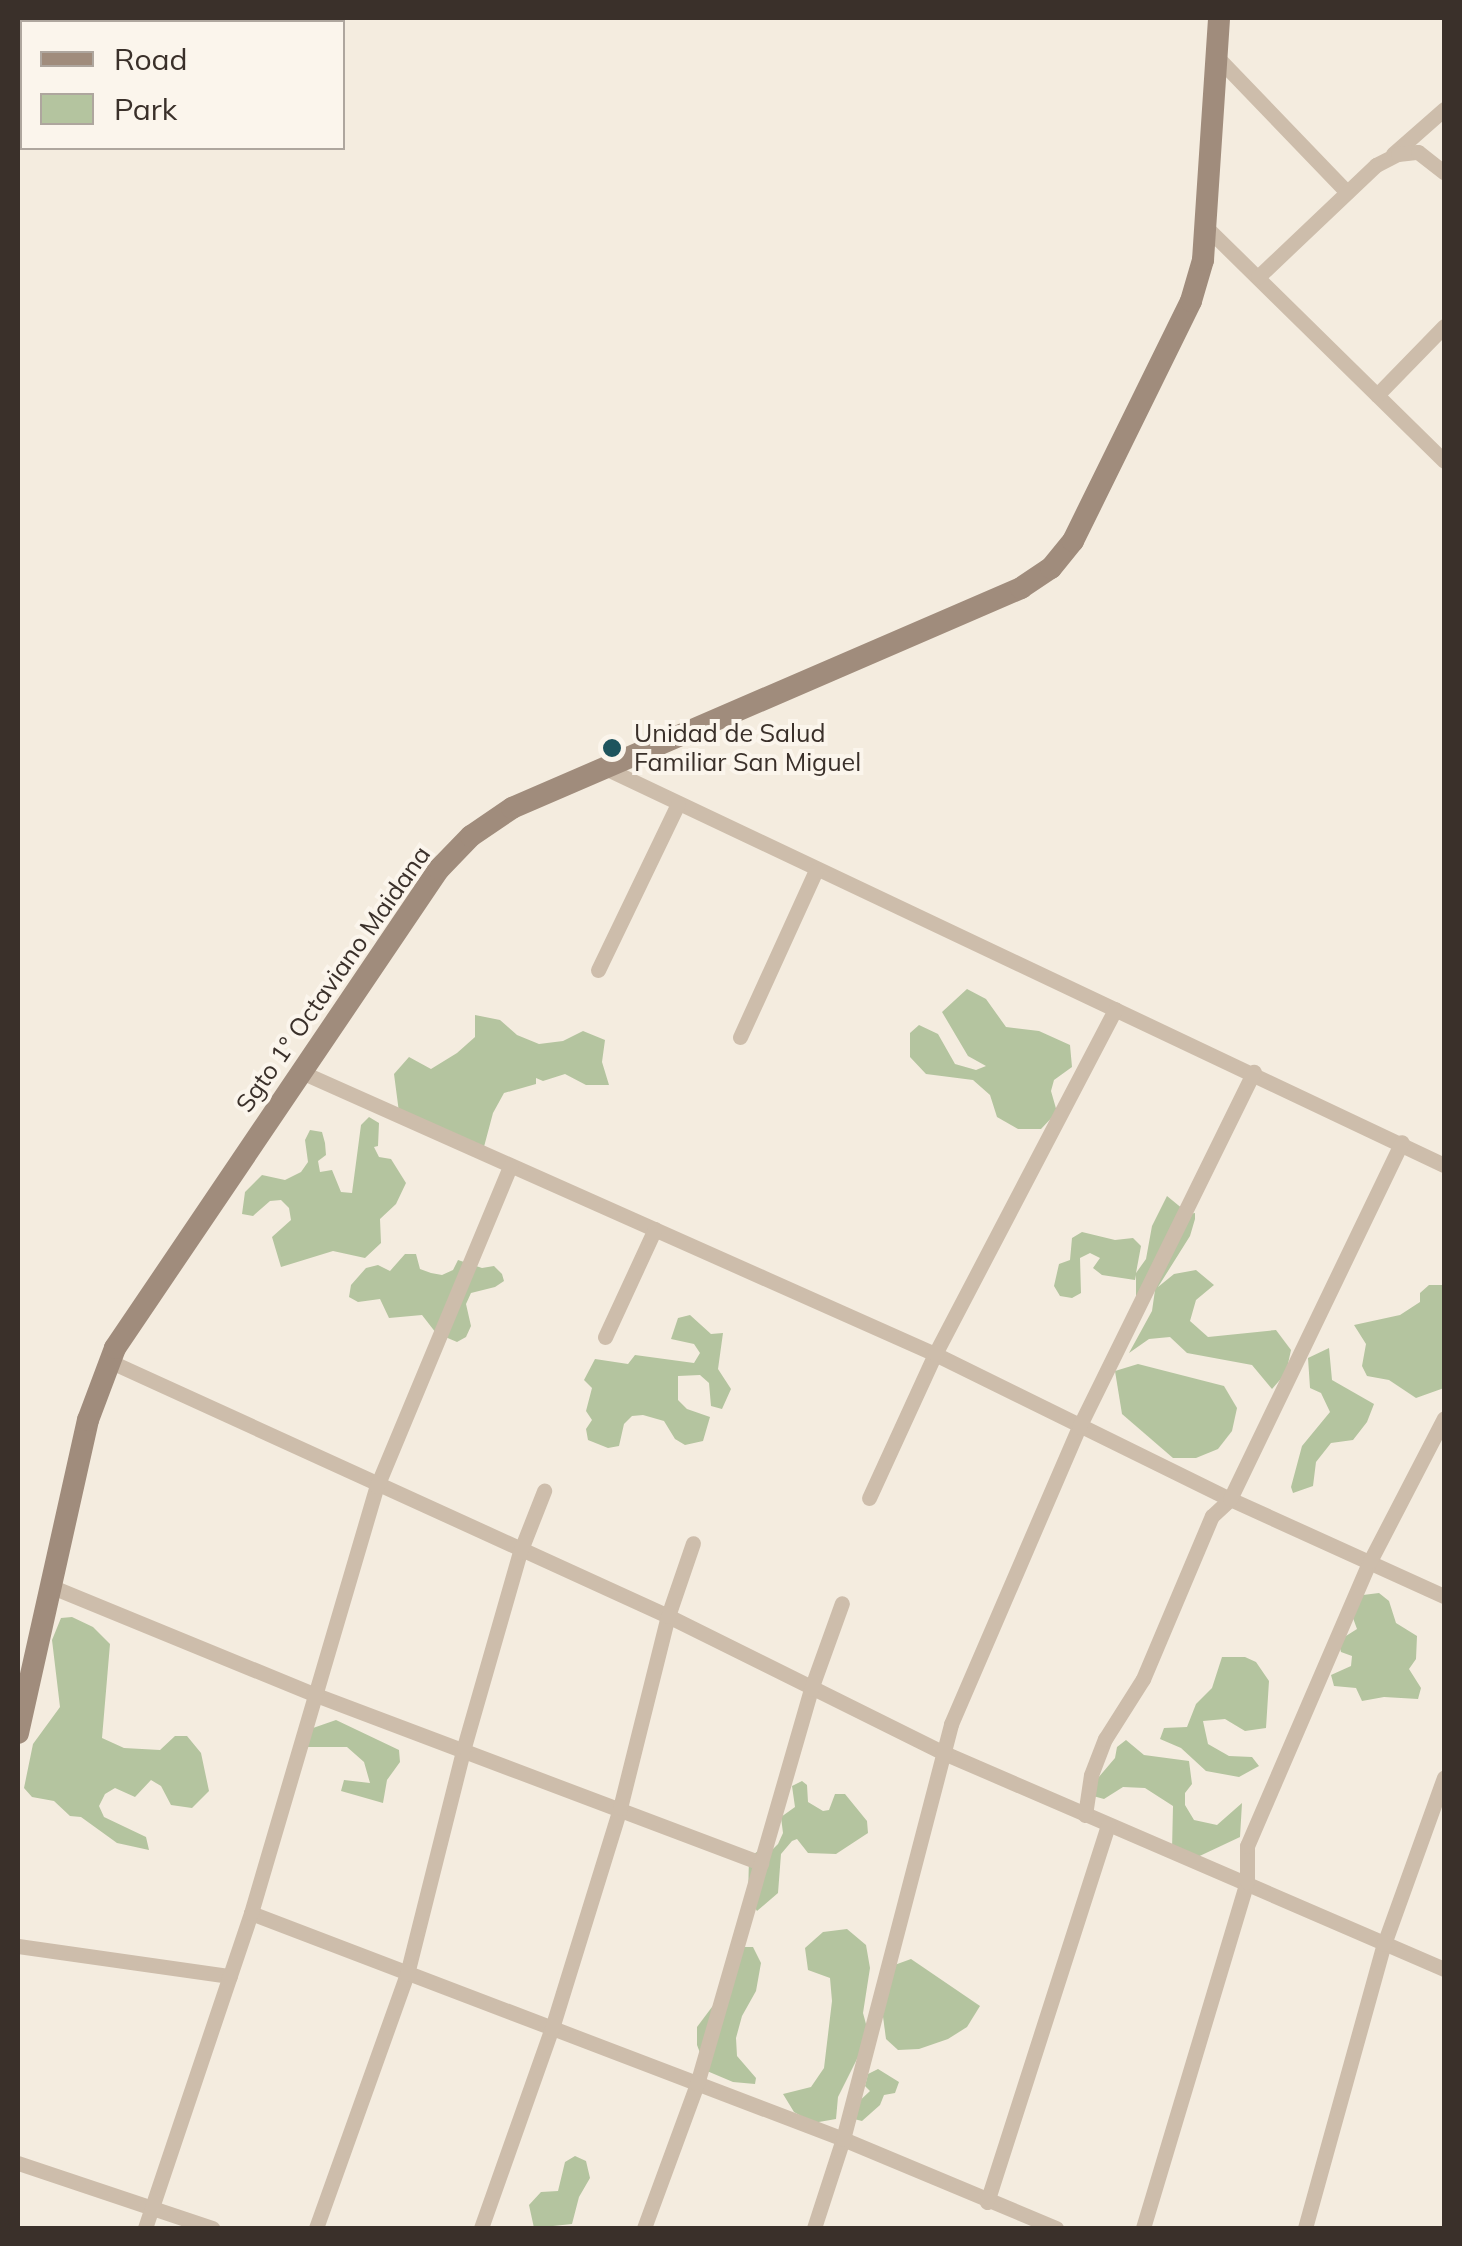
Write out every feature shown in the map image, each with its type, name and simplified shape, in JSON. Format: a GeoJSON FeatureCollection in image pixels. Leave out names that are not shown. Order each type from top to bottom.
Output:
{"type":"FeatureCollection","features":[{"type":"Feature","properties":{"kind":"main road","name":"Sgto 1° Octaviano Maidana"},"geometry":{"type":"LineString","coordinates":[[18,1733],[88,1420],[109,1361],[409,910],[471,836],[512,808],[1021,588],[1051,568],[1073,541],[1191,301],[1208,228],[1219,18]]}},
{"type":"Feature","properties":{"kind":"street"},"geometry":{"type":"LineString","coordinates":[[1216,56],[1347,192]]}},
{"type":"Feature","properties":{"kind":"street"},"geometry":{"type":"LineString","coordinates":[[1258,277],[1347,192],[1444,109]]}},
{"type":"Feature","properties":{"kind":"street"},"geometry":{"type":"LineString","coordinates":[[1386,160],[1418,152],[1444,172]]}},
{"type":"Feature","properties":{"kind":"street"},"geometry":{"type":"LineString","coordinates":[[1208,228],[1444,461]]}},
{"type":"Feature","properties":{"kind":"street"},"geometry":{"type":"LineString","coordinates":[[1377,396],[1444,326]]}},
{"type":"Feature","properties":{"kind":"street"},"geometry":{"type":"LineString","coordinates":[[603,767],[1444,1165]]}},
{"type":"Feature","properties":{"kind":"street"},"geometry":{"type":"LineString","coordinates":[[598,970],[678,804]]}},
{"type":"Feature","properties":{"kind":"street"},"geometry":{"type":"LineString","coordinates":[[740,1036],[816,870]]}},
{"type":"Feature","properties":{"kind":"street"},"geometry":{"type":"LineString","coordinates":[[869,1498],[935,1354],[1116,1009]]}},
{"type":"Feature","properties":{"kind":"street"},"geometry":{"type":"LineString","coordinates":[[299,1071],[935,1354],[1080,1428],[1444,1596]]}},
{"type":"Feature","properties":{"kind":"street"},"geometry":{"type":"LineString","coordinates":[[814,2228],[843,2139],[951,1724],[1080,1428],[1254,1072]]}},
{"type":"Feature","properties":{"kind":"street"},"geometry":{"type":"LineString","coordinates":[[1085,1815],[1091,1775],[1105,1739],[1142,1679],[1212,1516],[1230,1499],[1402,1142]]}},
{"type":"Feature","properties":{"kind":"street"},"geometry":{"type":"LineString","coordinates":[[145,2228],[252,1913],[377,1486],[510,1166]]}},
{"type":"Feature","properties":{"kind":"street"},"geometry":{"type":"LineString","coordinates":[[605,1337],[656,1228]]}},
{"type":"Feature","properties":{"kind":"street"},"geometry":{"type":"LineString","coordinates":[[109,1361],[520,1552],[668,1616],[944,1753],[1444,1969]]}},
{"type":"Feature","properties":{"kind":"street"},"geometry":{"type":"LineString","coordinates":[[1143,2228],[1247,1882],[1247,1846],[1370,1561],[1444,1418]]}},
{"type":"Feature","properties":{"kind":"street"},"geometry":{"type":"LineString","coordinates":[[316,2228],[408,1974],[464,1747],[520,1552],[544,1491]]}},
{"type":"Feature","properties":{"kind":"street"},"geometry":{"type":"LineString","coordinates":[[481,2228],[552,2028],[620,1808],[668,1616],[693,1543]]}},
{"type":"Feature","properties":{"kind":"street"},"geometry":{"type":"LineString","coordinates":[[50,1586],[316,1694],[761,1863]]}},
{"type":"Feature","properties":{"kind":"street"},"geometry":{"type":"LineString","coordinates":[[644,2228],[697,2084],[811,1690],[842,1603]]}},
{"type":"Feature","properties":{"kind":"street"},"geometry":{"type":"LineString","coordinates":[[1305,2228],[1384,1944],[1444,1777]]}},
{"type":"Feature","properties":{"kind":"street"},"geometry":{"type":"LineString","coordinates":[[987,2202],[1108,1825]]}},
{"type":"Feature","properties":{"kind":"street"},"geometry":{"type":"LineString","coordinates":[[252,1913],[843,2139],[1056,2228]]}},
{"type":"Feature","properties":{"kind":"street"},"geometry":{"type":"LineString","coordinates":[[18,1946],[230,1976]]}},
{"type":"Feature","properties":{"kind":"street"},"geometry":{"type":"LineString","coordinates":[[18,2162],[212,2228]]}},
{"type":"Feature","properties":{"kind":"green space"},"geometry":{"type":"Polygon","coordinates":[[[967,989],[986,999],[1006,1027],[1039,1031],[1070,1045],[1072,1067],[1054,1080],[1051,1091],[1057,1112],[1041,1129],[1018,1129],[997,1117],[990,1095],[973,1080],[926,1074],[910,1057],[910,1033],[919,1025],[938,1034],[955,1064],[976,1070],[986,1066],[968,1056],[942,1012],[967,989]]]}},
{"type":"Feature","properties":{"kind":"green space"},"geometry":{"type":"Polygon","coordinates":[[[475,1015],[500,1020],[517,1035],[539,1044],[563,1041],[583,1031],[605,1040],[602,1062],[609,1085],[586,1085],[565,1074],[543,1081],[536,1078],[536,1084],[504,1093],[493,1113],[481,1158],[400,1120],[394,1074],[409,1057],[431,1069],[457,1053],[475,1037],[475,1015]]]}},
{"type":"Feature","properties":{"kind":"green space"},"geometry":{"type":"Polygon","coordinates":[[[369,1117],[379,1123],[378,1146],[374,1147],[379,1157],[391,1159],[406,1183],[396,1204],[380,1219],[381,1243],[365,1258],[333,1251],[281,1267],[272,1237],[291,1220],[289,1208],[281,1200],[270,1201],[253,1216],[242,1214],[245,1192],[262,1175],[285,1180],[301,1172],[308,1162],[305,1140],[310,1130],[322,1132],[325,1143],[326,1155],[318,1161],[320,1172],[332,1170],[341,1192],[352,1193],[361,1125],[369,1117]]]}},
{"type":"Feature","properties":{"kind":"green space"},"geometry":{"type":"Polygon","coordinates":[[[1167,1196],[1189,1214],[1195,1213],[1195,1219],[1190,1236],[1158,1287],[1174,1274],[1196,1270],[1214,1285],[1196,1300],[1190,1321],[1208,1337],[1276,1330],[1291,1350],[1286,1373],[1272,1389],[1252,1365],[1187,1353],[1170,1337],[1149,1339],[1129,1353],[1152,1311],[1155,1290],[1136,1296],[1136,1275],[1135,1280],[1102,1275],[1093,1268],[1100,1258],[1090,1253],[1080,1258],[1081,1293],[1072,1298],[1060,1296],[1054,1286],[1059,1264],[1070,1260],[1072,1238],[1082,1232],[1115,1240],[1133,1238],[1141,1246],[1136,1273],[1146,1259],[1152,1226],[1167,1196]]]}},
{"type":"Feature","properties":{"kind":"green space"},"geometry":{"type":"Polygon","coordinates":[[[405,1254],[416,1254],[420,1269],[431,1273],[442,1275],[453,1270],[458,1260],[482,1268],[494,1266],[502,1274],[504,1281],[495,1287],[471,1293],[466,1304],[471,1326],[466,1337],[457,1342],[436,1333],[422,1315],[389,1318],[380,1299],[358,1302],[349,1297],[351,1285],[366,1268],[378,1265],[390,1271],[405,1254]]]}},
{"type":"Feature","properties":{"kind":"green space"},"geometry":{"type":"Polygon","coordinates":[[[1429,1285],[1444,1285],[1444,1388],[1416,1398],[1389,1380],[1367,1376],[1362,1366],[1366,1344],[1354,1325],[1400,1315],[1420,1302],[1420,1293],[1429,1285]]]}},
{"type":"Feature","properties":{"kind":"green space"},"geometry":{"type":"Polygon","coordinates":[[[690,1315],[711,1334],[723,1333],[718,1369],[731,1389],[722,1409],[711,1406],[709,1383],[700,1375],[678,1376],[678,1400],[687,1409],[710,1417],[703,1441],[685,1445],[675,1439],[664,1421],[643,1415],[632,1416],[624,1424],[619,1446],[608,1448],[588,1440],[586,1429],[592,1420],[586,1411],[592,1388],[584,1380],[595,1359],[628,1364],[635,1355],[694,1363],[700,1353],[694,1344],[671,1339],[678,1318],[690,1315]]]}},
{"type":"Feature","properties":{"kind":"green space"},"geometry":{"type":"Polygon","coordinates":[[[1329,1348],[1332,1380],[1374,1404],[1367,1422],[1353,1440],[1331,1443],[1316,1462],[1313,1486],[1293,1493],[1291,1487],[1302,1446],[1330,1412],[1321,1393],[1310,1388],[1308,1358],[1329,1348]]]}},
{"type":"Feature","properties":{"kind":"green space"},"geometry":{"type":"Polygon","coordinates":[[[1138,1364],[1224,1386],[1237,1408],[1232,1431],[1218,1449],[1196,1458],[1173,1458],[1122,1414],[1115,1371],[1138,1364]]]}},
{"type":"Feature","properties":{"kind":"green space"},"geometry":{"type":"Polygon","coordinates":[[[1379,1593],[1389,1601],[1396,1623],[1417,1636],[1416,1659],[1409,1669],[1421,1688],[1418,1699],[1384,1697],[1362,1701],[1356,1688],[1334,1686],[1331,1675],[1351,1666],[1352,1656],[1341,1652],[1338,1641],[1357,1629],[1353,1618],[1355,1596],[1379,1593]]]}},
{"type":"Feature","properties":{"kind":"green space"},"geometry":{"type":"Polygon","coordinates":[[[72,1617],[93,1627],[110,1644],[102,1738],[124,1748],[160,1750],[175,1736],[187,1736],[201,1753],[209,1791],[192,1808],[171,1805],[161,1786],[151,1780],[135,1797],[115,1788],[105,1794],[99,1806],[104,1817],[146,1837],[149,1850],[117,1843],[81,1817],[70,1816],[54,1801],[32,1797],[24,1788],[33,1744],[60,1707],[52,1640],[61,1618],[72,1617]]]}},
{"type":"Feature","properties":{"kind":"green space"},"geometry":{"type":"Polygon","coordinates":[[[1222,1657],[1245,1657],[1256,1662],[1269,1681],[1266,1728],[1245,1731],[1225,1719],[1203,1721],[1208,1744],[1229,1756],[1252,1757],[1259,1766],[1239,1777],[1206,1771],[1181,1748],[1160,1739],[1164,1728],[1187,1727],[1196,1704],[1212,1688],[1222,1657]]]}},
{"type":"Feature","properties":{"kind":"green space"},"geometry":{"type":"Polygon","coordinates":[[[336,1720],[399,1750],[400,1762],[387,1780],[383,1803],[341,1791],[344,1780],[370,1783],[364,1762],[347,1747],[304,1747],[313,1728],[336,1720]]]}},
{"type":"Feature","properties":{"kind":"green space"},"geometry":{"type":"Polygon","coordinates":[[[1126,1740],[1144,1755],[1189,1761],[1192,1784],[1185,1793],[1185,1805],[1194,1820],[1217,1825],[1242,1803],[1240,1837],[1189,1861],[1172,1850],[1173,1806],[1145,1788],[1123,1787],[1104,1799],[1093,1796],[1092,1785],[1126,1740]]]}},
{"type":"Feature","properties":{"kind":"green space"},"geometry":{"type":"Polygon","coordinates":[[[802,1781],[807,1785],[808,1802],[823,1811],[829,1810],[835,1794],[845,1794],[867,1821],[868,1833],[836,1854],[808,1853],[797,1839],[792,1841],[781,1854],[778,1893],[757,1911],[748,1897],[749,1858],[758,1851],[770,1852],[778,1844],[783,1833],[781,1817],[795,1807],[792,1786],[802,1781]]]}},
{"type":"Feature","properties":{"kind":"green space"},"geometry":{"type":"Polygon","coordinates":[[[847,1929],[866,1945],[870,1968],[863,2013],[869,2035],[838,2097],[836,2119],[813,2123],[794,2112],[783,2094],[811,2087],[824,2068],[832,2001],[830,1978],[808,1970],[805,1948],[823,1932],[847,1929]]]}},
{"type":"Feature","properties":{"kind":"green space"},"geometry":{"type":"Polygon","coordinates":[[[742,1947],[753,1947],[761,1963],[756,1991],[742,2016],[736,2038],[737,2056],[756,2078],[755,2084],[733,2082],[707,2071],[697,2045],[697,2027],[715,2003],[742,1947]]]}},
{"type":"Feature","properties":{"kind":"green space"},"geometry":{"type":"Polygon","coordinates":[[[911,1959],[980,2006],[967,2027],[948,2039],[919,2049],[898,2050],[886,2039],[882,2009],[889,1967],[911,1959]]]}},
{"type":"Feature","properties":{"kind":"green space"},"geometry":{"type":"Polygon","coordinates":[[[878,2069],[899,2082],[895,2093],[884,2095],[880,2105],[862,2121],[850,2118],[853,2107],[870,2091],[865,2086],[868,2074],[878,2069]]]}},
{"type":"Feature","properties":{"kind":"green space"},"geometry":{"type":"Polygon","coordinates":[[[575,2156],[586,2161],[590,2178],[579,2197],[572,2224],[534,2228],[529,2205],[541,2192],[558,2191],[565,2162],[575,2156]]]}},
{"type":"Feature","properties":{"kind":"place","name":"Unidad de Salud Familiar San Miguel"},"geometry":{"type":"Point","coordinates":[612,748]}}]}
